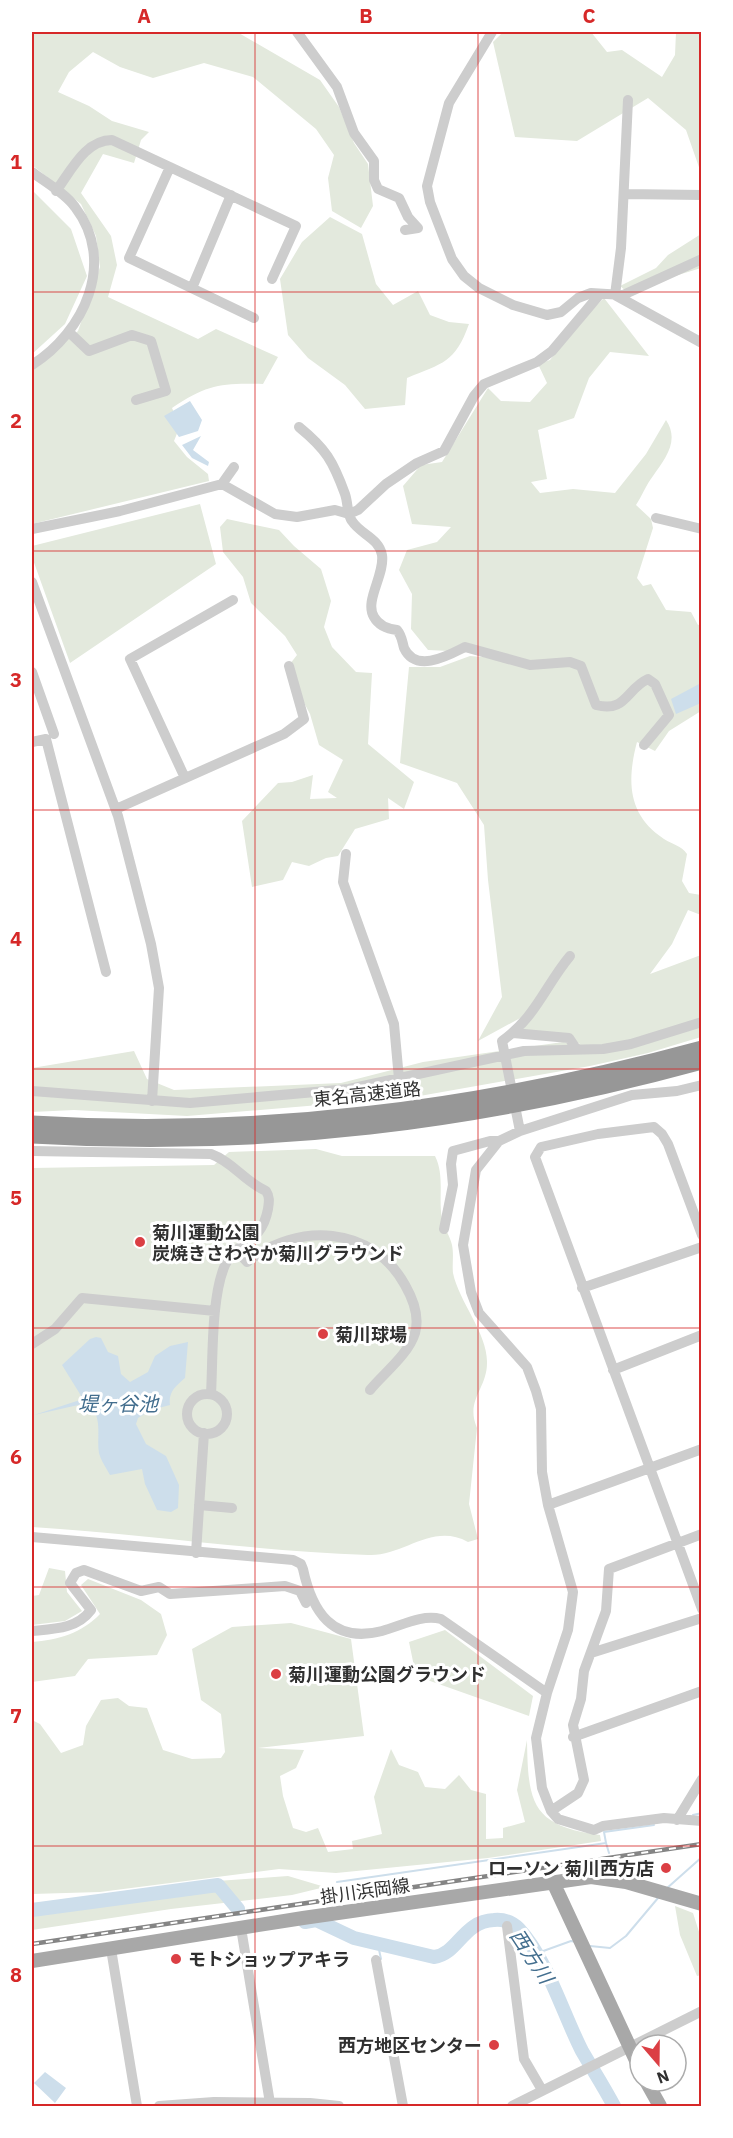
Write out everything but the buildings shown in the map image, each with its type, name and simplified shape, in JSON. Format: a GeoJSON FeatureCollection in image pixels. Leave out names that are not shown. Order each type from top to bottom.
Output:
{"type":"FeatureCollection","features":[{"type":"Feature","properties":{"kind":"highway","name":"東名高速道路"},"geometry":{"type":"LineString","coordinates":[[32,1123],[180,1127],[344,1118],[494,1096],[702,1048]]}},
{"type":"Feature","properties":{"kind":"highway","name":"東名高速道路"},"geometry":{"type":"LineString","coordinates":[[32,1136],[113,1140],[260,1138],[416,1123],[576,1093],[702,1062]]}},
{"type":"Feature","properties":{"kind":"main road","name":"掛川浜岡線"},"geometry":{"type":"LineString","coordinates":[[32,1961],[335,1913],[591,1877],[609,1879],[702,1904]]}},
{"type":"Feature","properties":{"kind":"main road"},"geometry":{"type":"LineString","coordinates":[[553,1882],[628,2047]]}},
{"type":"Feature","properties":{"kind":"street"},"geometry":{"type":"LineString","coordinates":[[297,32],[338,87],[354,133],[374,161],[374,180],[378,189],[399,198],[408,217],[416,223],[418,228],[405,230]]}},
{"type":"Feature","properties":{"kind":"street"},"geometry":{"type":"LineString","coordinates":[[492,32],[449,104],[427,186],[430,202],[452,259],[464,276],[479,288],[529,312],[547,315],[561,312],[578,298],[591,292],[623,295],[702,259]]}},
{"type":"Feature","properties":{"kind":"street"},"geometry":{"type":"LineString","coordinates":[[615,295],[621,248],[628,100]]}},
{"type":"Feature","properties":{"kind":"street"},"geometry":{"type":"LineString","coordinates":[[56,190],[90,146],[100,140],[112,140],[296,226],[272,279]]}},
{"type":"Feature","properties":{"kind":"street"},"geometry":{"type":"LineString","coordinates":[[171,167],[129,258],[254,318]]}},
{"type":"Feature","properties":{"kind":"street"},"geometry":{"type":"LineString","coordinates":[[32,172],[73,204],[83,217],[94,248],[93,287],[69,332],[56,347],[32,366]]}},
{"type":"Feature","properties":{"kind":"street"},"geometry":{"type":"LineString","coordinates":[[624,194],[702,195]]}},
{"type":"Feature","properties":{"kind":"street"},"geometry":{"type":"LineString","coordinates":[[192,288],[231,195]]}},
{"type":"Feature","properties":{"kind":"street"},"geometry":{"type":"LineString","coordinates":[[349,514],[410,469],[444,451],[474,396],[484,384],[537,362],[552,351],[600,294]]}},
{"type":"Feature","properties":{"kind":"street"},"geometry":{"type":"LineString","coordinates":[[615,295],[702,342]]}},
{"type":"Feature","properties":{"kind":"street"},"geometry":{"type":"LineString","coordinates":[[69,332],[88,351],[132,335],[151,341],[166,391],[136,400]]}},
{"type":"Feature","properties":{"kind":"street"},"geometry":{"type":"LineString","coordinates":[[299,427],[326,451],[344,492],[351,520],[380,548],[382,558],[379,581],[370,603],[374,617],[385,628],[397,630],[402,637],[405,650],[415,659],[434,662],[465,647],[530,665],[553,666],[570,662],[582,666],[596,705],[607,708],[616,706],[638,683],[648,679],[655,684],[669,715],[644,745]]}},
{"type":"Feature","properties":{"kind":"street"},"geometry":{"type":"LineString","coordinates":[[32,529],[120,511],[222,484],[234,467]]}},
{"type":"Feature","properties":{"kind":"street"},"geometry":{"type":"LineString","coordinates":[[222,484],[275,513],[297,517],[335,510],[349,514]]}},
{"type":"Feature","properties":{"kind":"street"},"geometry":{"type":"LineString","coordinates":[[656,518],[702,529]]}},
{"type":"Feature","properties":{"kind":"street"},"geometry":{"type":"LineString","coordinates":[[32,582],[116,809],[151,944],[159,988],[152,1101]]}},
{"type":"Feature","properties":{"kind":"street"},"geometry":{"type":"LineString","coordinates":[[185,778],[130,659],[233,600]]}},
{"type":"Feature","properties":{"kind":"street"},"geometry":{"type":"LineString","coordinates":[[116,809],[284,734],[304,719],[289,666]]}},
{"type":"Feature","properties":{"kind":"street"},"geometry":{"type":"LineString","coordinates":[[32,672],[54,734]]}},
{"type":"Feature","properties":{"kind":"street"},"geometry":{"type":"LineString","coordinates":[[32,742],[46,738],[106,972]]}},
{"type":"Feature","properties":{"kind":"street"},"geometry":{"type":"LineString","coordinates":[[346,854],[343,882],[394,1024],[399,1079]]}},
{"type":"Feature","properties":{"kind":"street"},"geometry":{"type":"LineString","coordinates":[[519,1130],[502,1041],[537,1009],[553,976],[570,956]]}},
{"type":"Feature","properties":{"kind":"street"},"geometry":{"type":"LineString","coordinates":[[32,1091],[190,1103],[349,1089],[476,1060],[524,1052],[603,1049],[630,1044],[702,1022]]}},
{"type":"Feature","properties":{"kind":"street"},"geometry":{"type":"LineString","coordinates":[[513,1033],[569,1038],[577,1050]]}},
{"type":"Feature","properties":{"kind":"street"},"geometry":{"type":"LineString","coordinates":[[702,1085],[677,1091],[632,1095],[519,1130],[499,1141],[476,1170],[463,1245],[471,1292],[479,1314],[527,1367],[536,1391],[541,1409],[542,1472],[548,1505],[573,1592],[568,1630],[547,1693],[536,1738],[542,1788],[551,1811],[558,1819],[587,1829],[664,1818],[702,1821]]}},
{"type":"Feature","properties":{"kind":"street"},"geometry":{"type":"LineString","coordinates":[[702,1235],[668,1144],[654,1127],[598,1134],[541,1147],[536,1156],[582,1288],[702,1608]]}},
{"type":"Feature","properties":{"kind":"street"},"geometry":{"type":"LineString","coordinates":[[444,1229],[453,1185],[451,1164],[453,1151],[490,1141],[499,1141]]}},
{"type":"Feature","properties":{"kind":"street"},"geometry":{"type":"LineString","coordinates":[[32,1151],[211,1154],[225,1159],[250,1184],[266,1191],[269,1195],[262,1229],[225,1263],[215,1311],[211,1394]]}},
{"type":"Feature","properties":{"kind":"street"},"geometry":{"type":"LineString","coordinates":[[237,1251],[247,1262],[267,1248],[298,1237],[329,1235],[362,1243],[378,1252],[391,1264],[411,1297],[417,1325],[408,1347],[370,1390]]}},
{"type":"Feature","properties":{"kind":"street"},"geometry":{"type":"LineString","coordinates":[[582,1288],[702,1247]]}},
{"type":"Feature","properties":{"kind":"street"},"geometry":{"type":"LineString","coordinates":[[32,1344],[55,1329],[82,1298],[215,1311]]}},
{"type":"Feature","properties":{"kind":"street"},"geometry":{"type":"LineString","coordinates":[[613,1370],[702,1335]]}},
{"type":"Feature","properties":{"kind":"street"},"geometry":{"type":"LineString","coordinates":[[211,1394],[225,1405],[227,1417],[216,1432],[204,1433],[193,1428],[188,1410],[193,1400],[211,1394]]}},
{"type":"Feature","properties":{"kind":"street"},"geometry":{"type":"LineString","coordinates":[[196,1553],[204,1433]]}},
{"type":"Feature","properties":{"kind":"street"},"geometry":{"type":"LineString","coordinates":[[548,1505],[702,1449]]}},
{"type":"Feature","properties":{"kind":"street"},"geometry":{"type":"LineString","coordinates":[[199,1505],[232,1508]]}},
{"type":"Feature","properties":{"kind":"street"},"geometry":{"type":"LineString","coordinates":[[551,1811],[578,1793],[584,1780],[573,1737],[573,1725],[581,1699],[584,1671],[606,1611],[609,1569],[702,1534]]}},
{"type":"Feature","properties":{"kind":"street"},"geometry":{"type":"LineString","coordinates":[[32,1537],[292,1560],[301,1563],[309,1597],[321,1616]]}},
{"type":"Feature","properties":{"kind":"street"},"geometry":{"type":"LineString","coordinates":[[32,1631],[65,1627],[83,1620],[91,1610],[70,1583],[76,1574],[84,1570],[141,1592],[159,1587],[170,1594],[285,1586],[300,1591],[311,1613],[321,1616],[339,1629],[366,1634],[422,1619],[441,1619],[547,1693]]}},
{"type":"Feature","properties":{"kind":"street"},"geometry":{"type":"LineString","coordinates":[[591,1653],[702,1618]]}},
{"type":"Feature","properties":{"kind":"street"},"geometry":{"type":"LineString","coordinates":[[573,1737],[702,1691]]}},
{"type":"Feature","properties":{"kind":"street"},"geometry":{"type":"LineString","coordinates":[[677,1820],[702,1779]]}},
{"type":"Feature","properties":{"kind":"street"},"geometry":{"type":"LineString","coordinates":[[507,1926],[524,2059],[542,2090]]}},
{"type":"Feature","properties":{"kind":"street"},"geometry":{"type":"LineString","coordinates":[[241,1928],[270,2103]]}},
{"type":"Feature","properties":{"kind":"street"},"geometry":{"type":"LineString","coordinates":[[111,1949],[137,2106]]}},
{"type":"Feature","properties":{"kind":"street"},"geometry":{"type":"LineString","coordinates":[[376,1960],[403,2106]]}},
{"type":"Feature","properties":{"kind":"street"},"geometry":{"type":"LineString","coordinates":[[660,2033],[702,2011]]}},
{"type":"Feature","properties":{"kind":"street"},"geometry":{"type":"LineString","coordinates":[[515,2106],[542,2090],[628,2049]]}},
{"type":"Feature","properties":{"kind":"street"},"geometry":{"type":"LineString","coordinates":[[159,2106],[183,2103],[339,2106]]}},
{"type":"Feature","properties":{"kind":"shaded area"},"geometry":{"type":"Polygon","coordinates":[[[32,32],[237,32],[320,80],[339,107],[354,143],[368,164],[373,206],[361,228],[332,211],[328,178],[334,155],[316,129],[253,77],[204,63],[153,78],[120,67],[93,52],[69,72],[58,92],[89,106],[112,121],[149,132],[141,140],[134,163],[103,154],[81,193],[111,236],[117,265],[108,297],[198,339],[216,329],[278,357],[263,384],[215,387],[195,394],[172,408],[180,426],[174,441],[187,457],[208,474],[209,481],[32,524],[32,369],[78,331],[100,267],[96,236],[81,204],[32,165],[32,32]]]}},
{"type":"Feature","properties":{"kind":"shaded area"},"geometry":{"type":"Polygon","coordinates":[[[503,32],[591,32],[607,52],[622,50],[662,77],[675,55],[676,32],[701,32],[701,173],[686,130],[648,98],[577,141],[515,137],[493,42],[503,32]]]}},
{"type":"Feature","properties":{"kind":"shaded area"},"geometry":{"type":"Polygon","coordinates":[[[32,190],[71,229],[87,276],[65,324],[32,354],[32,190]]]}},
{"type":"Feature","properties":{"kind":"shaded area"},"geometry":{"type":"Polygon","coordinates":[[[330,217],[362,234],[376,284],[393,305],[418,291],[430,315],[449,322],[469,324],[453,354],[439,365],[407,378],[405,405],[365,409],[345,385],[308,358],[288,335],[280,279],[302,242],[330,217]]]}},
{"type":"Feature","properties":{"kind":"shaded area"},"geometry":{"type":"Polygon","coordinates":[[[701,234],[701,268],[626,291],[620,286],[656,268],[668,255],[701,234]]]}},
{"type":"Feature","properties":{"kind":"shaded area"},"geometry":{"type":"Polygon","coordinates":[[[604,298],[649,356],[610,352],[589,378],[574,418],[538,430],[547,479],[531,482],[540,493],[573,489],[615,493],[646,454],[666,420],[670,428],[672,435],[669,450],[636,505],[651,519],[653,528],[637,578],[643,586],[651,584],[666,610],[691,612],[698,625],[701,624],[701,711],[669,731],[655,751],[637,742],[631,783],[637,808],[643,819],[652,830],[687,854],[682,881],[689,893],[701,895],[701,915],[688,910],[672,944],[650,974],[701,955],[701,1037],[648,1053],[590,1066],[414,1097],[187,1116],[74,1110],[32,1112],[32,1068],[134,1051],[147,1079],[174,1090],[341,1083],[423,1062],[563,1042],[580,1044],[569,1038],[520,1035],[535,1010],[478,1041],[502,997],[484,825],[457,783],[400,763],[409,667],[440,667],[470,656],[509,659],[492,653],[428,650],[411,629],[412,594],[399,570],[407,550],[437,542],[451,527],[412,524],[403,486],[421,465],[442,462],[488,388],[501,401],[530,402],[547,383],[538,364],[550,360],[581,320],[604,298]]]}},
{"type":"Feature","properties":{"kind":"shaded area"},"geometry":{"type":"Polygon","coordinates":[[[200,504],[216,564],[70,663],[32,557],[32,546],[200,504]]]}},
{"type":"Feature","properties":{"kind":"shaded area"},"geometry":{"type":"Polygon","coordinates":[[[227,519],[279,530],[321,569],[331,601],[324,627],[332,647],[356,672],[372,673],[368,744],[414,782],[404,809],[388,798],[389,819],[355,829],[338,856],[326,858],[309,866],[292,862],[283,880],[252,887],[242,821],[278,783],[292,782],[313,775],[310,799],[337,798],[328,792],[343,760],[319,745],[310,714],[286,669],[297,655],[285,636],[251,603],[243,577],[223,552],[220,527],[227,519]]]}},
{"type":"Feature","properties":{"kind":"shaded area"},"geometry":{"type":"Polygon","coordinates":[[[316,1149],[342,1156],[435,1156],[441,1179],[442,1219],[453,1249],[453,1273],[486,1352],[486,1372],[473,1410],[477,1428],[469,1504],[478,1539],[468,1542],[455,1537],[442,1536],[393,1551],[368,1555],[284,1550],[32,1527],[32,1168],[214,1165],[229,1152],[316,1149]]]}},
{"type":"Feature","properties":{"kind":"shaded area"},"geometry":{"type":"Polygon","coordinates":[[[49,1568],[65,1571],[67,1592],[82,1611],[65,1621],[32,1625],[32,1596],[39,1595],[49,1568]]]}},
{"type":"Feature","properties":{"kind":"shaded area"},"geometry":{"type":"Polygon","coordinates":[[[88,1579],[141,1600],[161,1614],[167,1635],[157,1655],[88,1659],[75,1676],[32,1682],[32,1642],[77,1631],[100,1614],[81,1585],[88,1579]]]}},
{"type":"Feature","properties":{"kind":"shaded area"},"geometry":{"type":"Polygon","coordinates":[[[291,1623],[351,1639],[364,1736],[258,1748],[304,1750],[296,1768],[280,1776],[283,1796],[293,1828],[306,1832],[318,1828],[328,1852],[353,1849],[352,1841],[382,1834],[374,1797],[391,1749],[399,1765],[418,1772],[425,1787],[445,1789],[459,1775],[471,1790],[486,1794],[486,1839],[503,1838],[503,1828],[525,1822],[517,1790],[527,1740],[529,1780],[532,1795],[538,1807],[547,1817],[560,1825],[600,1835],[601,1841],[488,1858],[336,1873],[279,1869],[100,1892],[32,1894],[32,1720],[40,1724],[61,1753],[83,1745],[86,1726],[101,1700],[118,1698],[129,1706],[147,1708],[163,1750],[192,1759],[221,1758],[225,1752],[221,1714],[201,1700],[192,1649],[232,1627],[291,1623]]]}},
{"type":"Feature","properties":{"kind":"shaded area"},"geometry":{"type":"Polygon","coordinates":[[[445,1630],[533,1696],[529,1716],[416,1676],[409,1642],[445,1630]]]}},
{"type":"Feature","properties":{"kind":"shaded area"},"geometry":{"type":"Polygon","coordinates":[[[288,1876],[325,1887],[292,1895],[171,1909],[32,1930],[32,1903],[120,1899],[217,1881],[288,1876]]]}},
{"type":"Feature","properties":{"kind":"shaded area"},"geometry":{"type":"Polygon","coordinates":[[[675,1906],[693,1913],[701,1938],[701,1975],[697,1976],[680,1935],[675,1906]]]}},
{"type":"Feature","properties":{"kind":"water"},"geometry":{"type":"Polygon","coordinates":[[[190,401],[202,420],[198,431],[179,437],[164,416],[190,401]]]}},
{"type":"Feature","properties":{"kind":"water"},"geometry":{"type":"Polygon","coordinates":[[[201,436],[193,450],[209,462],[208,466],[192,458],[182,445],[201,436]]]}},
{"type":"Feature","properties":{"kind":"water"},"geometry":{"type":"Polygon","coordinates":[[[701,683],[701,703],[676,714],[671,699],[701,683]]]}},
{"type":"Feature","properties":{"kind":"water","name":"堤ヶ谷池"},"geometry":{"type":"Polygon","coordinates":[[[101,1338],[108,1352],[118,1356],[121,1374],[130,1382],[148,1372],[155,1356],[170,1346],[188,1342],[185,1378],[171,1393],[170,1405],[151,1410],[138,1418],[136,1424],[146,1444],[166,1456],[179,1485],[178,1508],[171,1512],[157,1510],[145,1484],[142,1469],[110,1475],[99,1453],[96,1414],[87,1403],[34,1415],[83,1399],[62,1365],[90,1339],[101,1338]]]}},
{"type":"Feature","properties":{"kind":"water"},"geometry":{"type":"Polygon","coordinates":[[[45,2072],[66,2088],[55,2103],[34,2083],[45,2072]]]}},
{"type":"Feature","properties":{"kind":"waterway"},"geometry":{"type":"LineString","coordinates":[[693,1815],[702,1813]]}},
{"type":"Feature","properties":{"kind":"waterway"},"geometry":{"type":"LineString","coordinates":[[337,1882],[606,1843],[604,1832],[654,1825]]}},
{"type":"Feature","properties":{"kind":"waterway"},"geometry":{"type":"LineString","coordinates":[[606,1843],[609,1853]]}},
{"type":"Feature","properties":{"kind":"waterway"},"geometry":{"type":"LineString","coordinates":[[666,1889],[702,1857]]}},
{"type":"Feature","properties":{"kind":"waterway"},"geometry":{"type":"LineString","coordinates":[[610,1860],[612,1874]]}},
{"type":"Feature","properties":{"kind":"waterway","name":"西方川"},"geometry":{"type":"LineString","coordinates":[[32,1910],[218,1885],[238,1909]]}},
{"type":"Feature","properties":{"kind":"waterway"},"geometry":{"type":"LineString","coordinates":[[590,1946],[610,1948],[626,1936],[658,1898]]}},
{"type":"Feature","properties":{"kind":"waterway","name":"西方川"},"geometry":{"type":"LineString","coordinates":[[305,1922],[316,1920],[354,1938],[434,1957],[442,1955],[468,1931],[484,1922],[501,1920],[514,1924],[538,1956],[582,2051],[614,2106]]}},
{"type":"Feature","properties":{"kind":"waterway"},"geometry":{"type":"LineString","coordinates":[[535,1954],[571,1941],[576,1942]]}},
{"type":"Feature","properties":{"kind":"waterway"},"geometry":{"type":"LineString","coordinates":[[378,1945],[381,1959]]}},
{"type":"Feature","properties":{"kind":"railway"},"geometry":{"type":"LineString","coordinates":[[32,1944],[702,1844]]}},
{"type":"Feature","properties":{"kind":"place","name":"菊川運動公園 炭焼きさわやか菊川グラウンド"},"geometry":{"type":"Point","coordinates":[140,1242]}},
{"type":"Feature","properties":{"kind":"place","name":"菊川球場"},"geometry":{"type":"Point","coordinates":[323,1334]}},
{"type":"Feature","properties":{"kind":"place","name":"菊川運動公園グラウンド"},"geometry":{"type":"Point","coordinates":[276,1674]}},
{"type":"Feature","properties":{"kind":"place","name":"ローソン 菊川西方店"},"geometry":{"type":"Point","coordinates":[666,1868]}},
{"type":"Feature","properties":{"kind":"place","name":"モトショップアキラ"},"geometry":{"type":"Point","coordinates":[176,1959]}},
{"type":"Feature","properties":{"kind":"place","name":"西方地区センター"},"geometry":{"type":"Point","coordinates":[494,2045]}}]}
